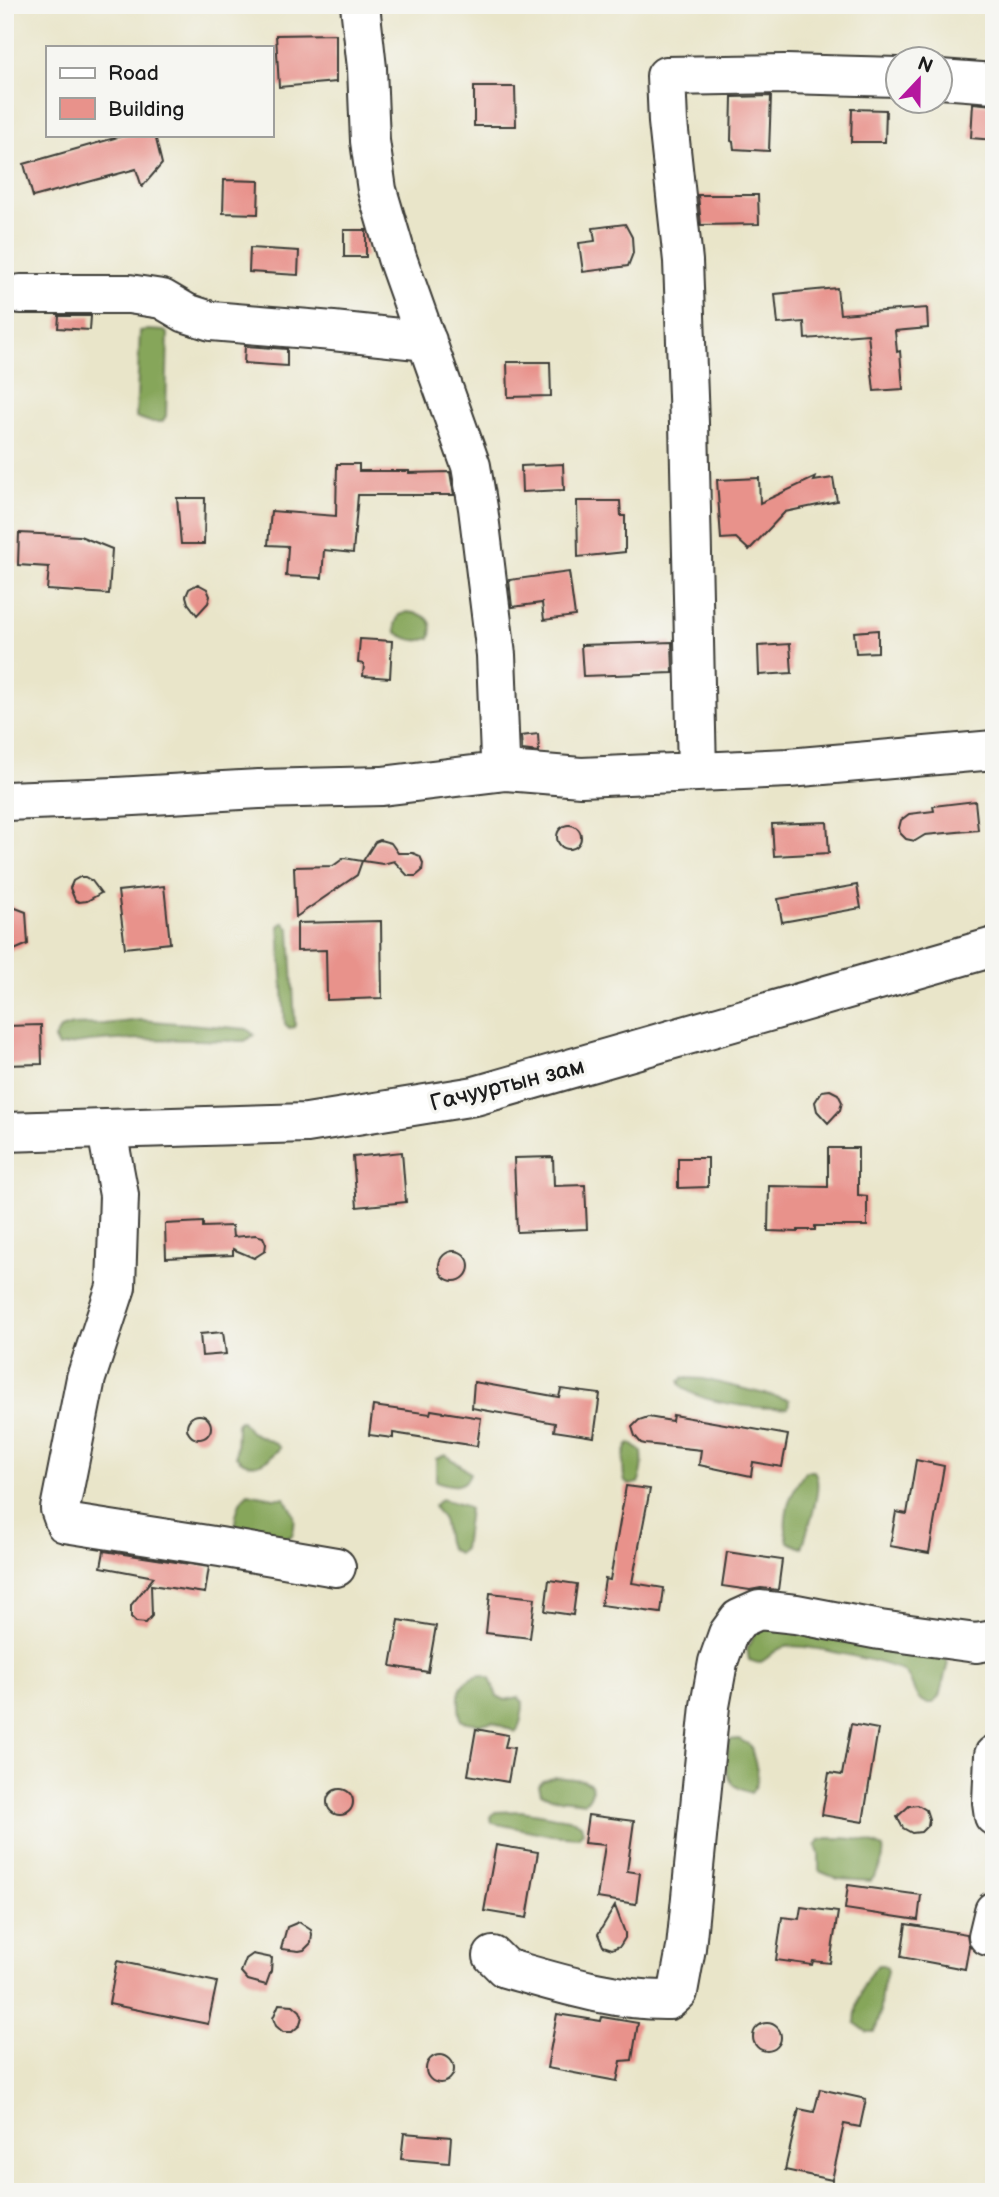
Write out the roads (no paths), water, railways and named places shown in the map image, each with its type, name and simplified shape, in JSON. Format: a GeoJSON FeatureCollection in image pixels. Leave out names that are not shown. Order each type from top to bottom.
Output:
{"type":"FeatureCollection","features":[{"type":"Feature","properties":{"kind":"street"},"geometry":{"type":"LineString","coordinates":[[360,5],[367,68],[370,141],[377,190],[397,258],[471,466],[494,642],[500,758],[506,771]]}},
{"type":"Feature","properties":{"kind":"street"},"geometry":{"type":"LineString","coordinates":[[696,772],[689,423],[682,261],[666,76],[785,74],[884,77]]}},
{"type":"Feature","properties":{"kind":"street"},"geometry":{"type":"LineString","coordinates":[[954,80],[994,83]]}},
{"type":"Feature","properties":{"kind":"street"},"geometry":{"type":"LineString","coordinates":[[21,294],[129,294],[162,299],[186,313],[211,321],[427,341]]}},
{"type":"Feature","properties":{"kind":"street"},"geometry":{"type":"LineString","coordinates":[[5,801],[382,786],[506,771],[581,777],[789,768],[994,750]]}},
{"type":"Feature","properties":{"kind":"street","name":"Гачууртын зам"},"geometry":{"type":"LineString","coordinates":[[5,1132],[307,1123],[475,1096],[994,947]]}},
{"type":"Feature","properties":{"kind":"street"},"geometry":{"type":"LineString","coordinates":[[107,1131],[119,1195],[116,1287],[86,1378],[60,1509],[65,1523],[336,1567]]}},
{"type":"Feature","properties":{"kind":"street"},"geometry":{"type":"LineString","coordinates":[[493,1956],[505,1968],[605,1995],[642,2000],[669,2000],[678,1992],[686,1948],[710,1706],[718,1662],[727,1634],[739,1619],[758,1610],[976,1643],[994,1640]]}},
{"type":"Feature","properties":{"kind":"street"},"geometry":{"type":"LineString","coordinates":[[994,1755],[994,1816]]}}]}
